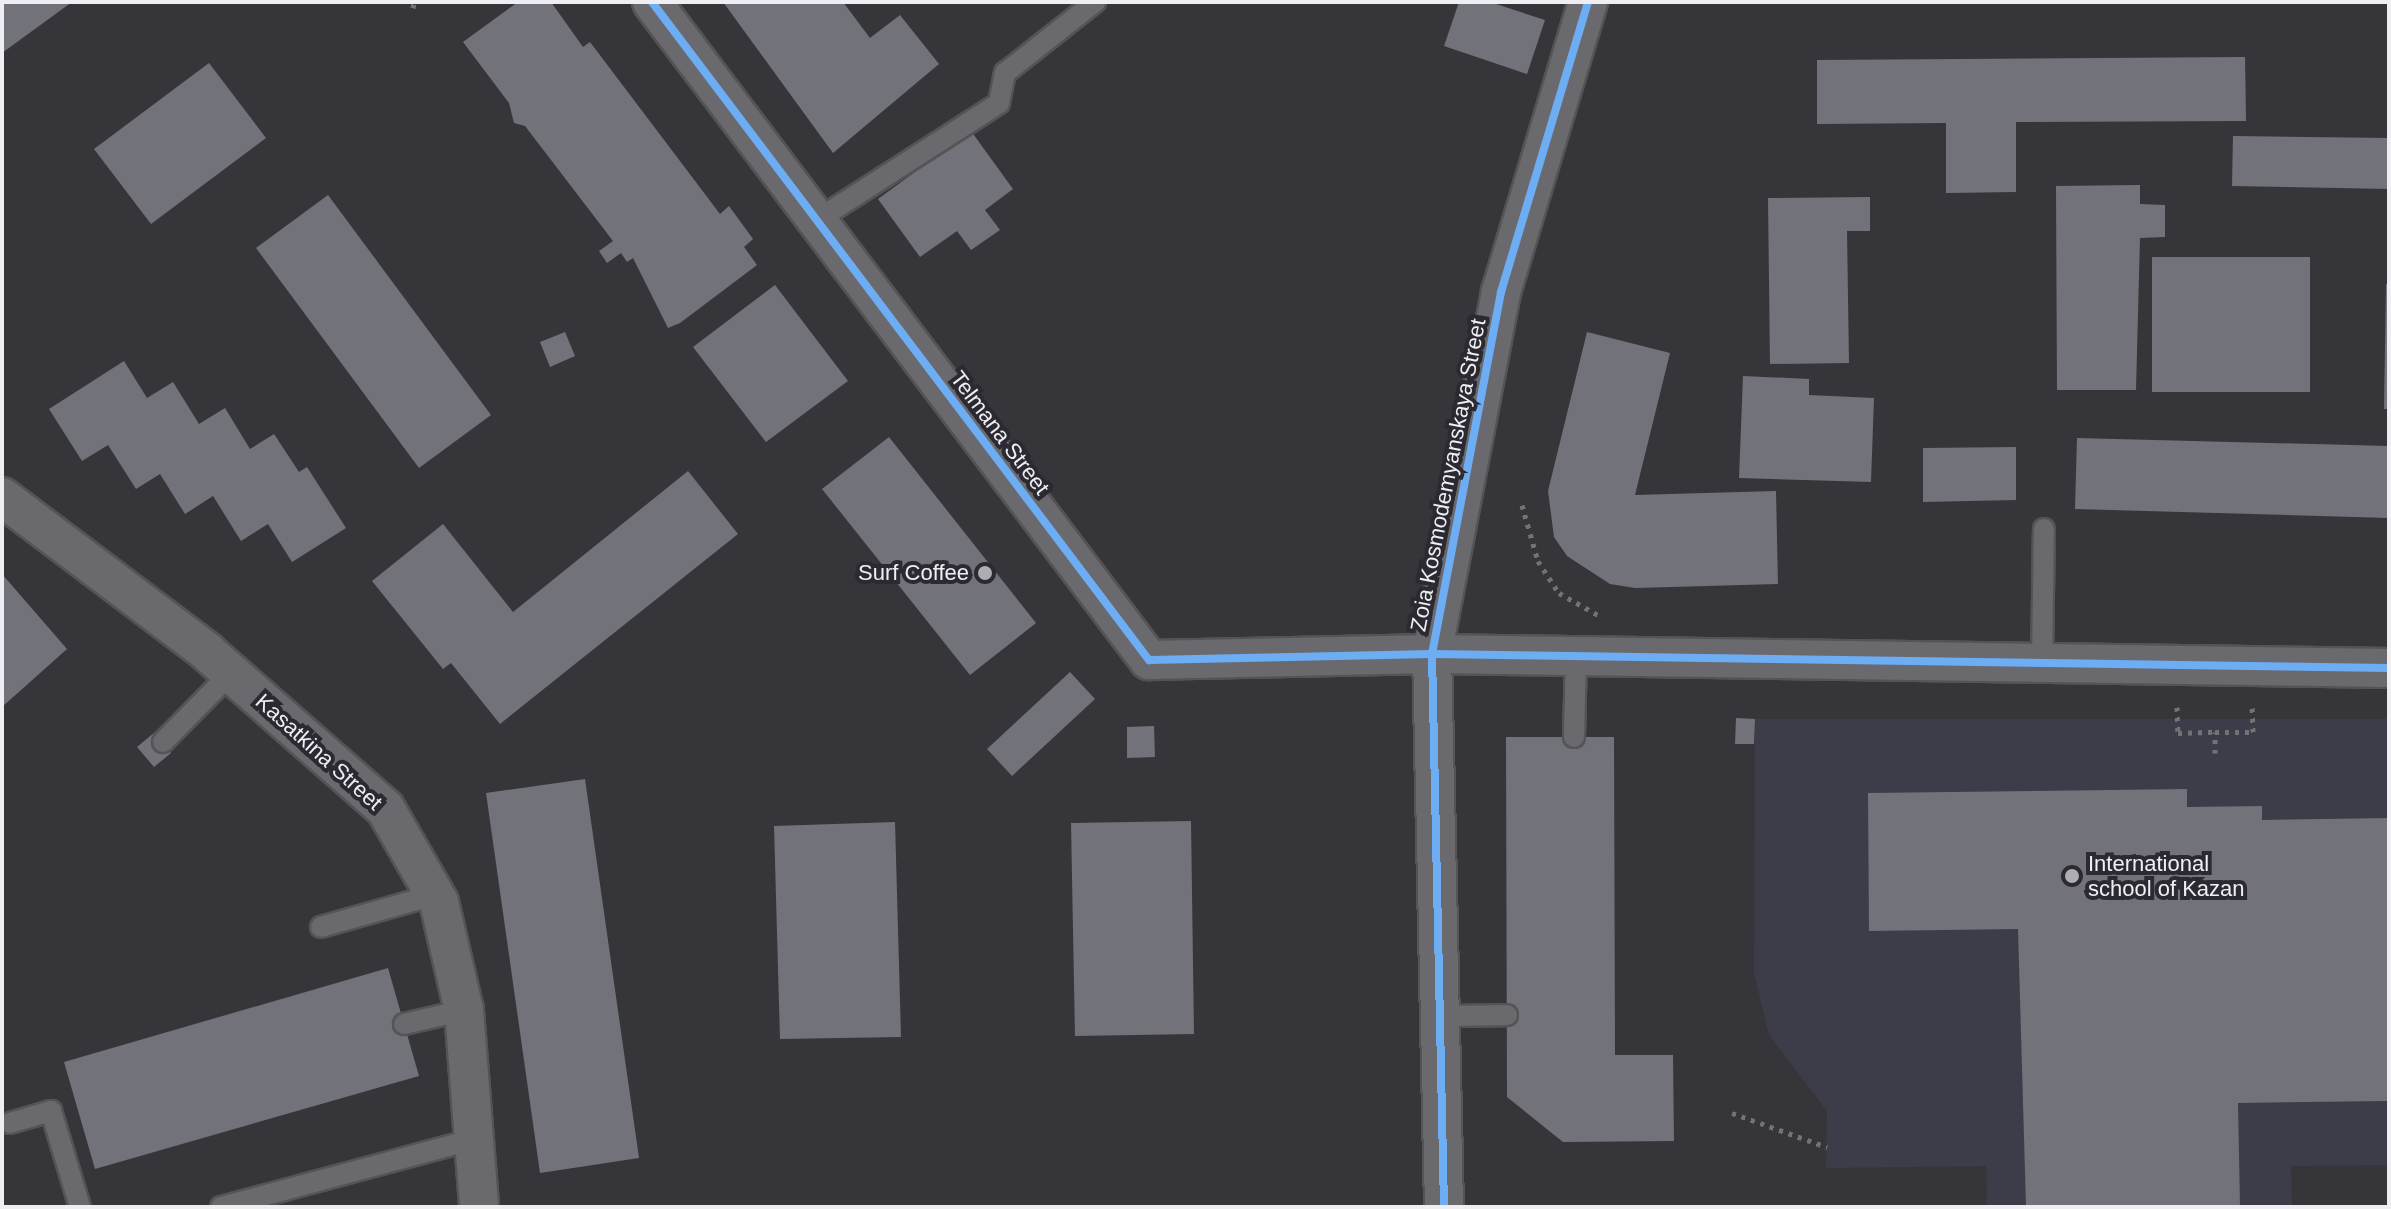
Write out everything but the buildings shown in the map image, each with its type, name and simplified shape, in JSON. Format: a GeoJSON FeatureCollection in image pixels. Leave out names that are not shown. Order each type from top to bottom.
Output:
{"type":"FeatureCollection","features":[{"type":"Feature","properties":{"kind":"street","name":"Telmana Street"},"geometry":{"type":"LineString","coordinates":[[652,2],[1149,660],[1432,654]]}},
{"type":"Feature","properties":{"kind":"street","name":"Zoia Kosmodemyanskaya Street"},"geometry":{"type":"LineString","coordinates":[[1444,1207],[1432,654],[1501,292],[1588,2]]}},
{"type":"Feature","properties":{"kind":"street","name":"Kasatkina Street"},"geometry":{"type":"LineString","coordinates":[[2,497],[231,673],[385,808],[434,895],[464,1010],[479,1207]]}},
{"type":"Feature","properties":{"kind":"street"},"geometry":{"type":"LineString","coordinates":[[1432,654],[2042,667],[2389,668]]}},
{"type":"Feature","properties":{"kind":"lane"},"geometry":{"type":"LineString","coordinates":[[817,220],[999,103],[1005,73],[1095,2]]}},
{"type":"Feature","properties":{"kind":"lane"},"geometry":{"type":"LineString","coordinates":[[2042,667],[2044,529]]}},
{"type":"Feature","properties":{"kind":"lane"},"geometry":{"type":"LineString","coordinates":[[1574,737],[1576,656]]}},
{"type":"Feature","properties":{"kind":"lane"},"geometry":{"type":"LineString","coordinates":[[163,742],[231,673]]}},
{"type":"Feature","properties":{"kind":"lane"},"geometry":{"type":"LineString","coordinates":[[321,927],[434,895]]}},
{"type":"Feature","properties":{"kind":"lane"},"geometry":{"type":"LineString","coordinates":[[404,1024],[464,1010]]}},
{"type":"Feature","properties":{"kind":"lane"},"geometry":{"type":"LineString","coordinates":[[1439,1016],[1507,1015]]}},
{"type":"Feature","properties":{"kind":"lane"},"geometry":{"type":"LineString","coordinates":[[10,1123],[51,1111],[80,1207]]}},
{"type":"Feature","properties":{"kind":"lane"},"geometry":{"type":"LineString","coordinates":[[221,1207],[474,1139]]}},
{"type":"Feature","properties":{"kind":"path"},"geometry":{"type":"LineString","coordinates":[[1522,505],[1538,561],[1559,593],[1610,622]]}},
{"type":"Feature","properties":{"kind":"path"},"geometry":{"type":"LineString","coordinates":[[2177,707],[2178,733],[2253,732],[2252,706]]}},
{"type":"Feature","properties":{"kind":"path"},"geometry":{"type":"LineString","coordinates":[[2215,732],[2215,753]]}},
{"type":"Feature","properties":{"kind":"path"},"geometry":{"type":"LineString","coordinates":[[1732,1113],[1827,1147]]}},
{"type":"Feature","properties":{"kind":"shaded area","name":"International school of Kazan"},"geometry":{"type":"Polygon","coordinates":[[[1755,719],[2389,719],[2389,1165],[2291,1166],[2292,1207],[1987,1207],[1986,1166],[1826,1168],[1827,1111],[1769,1035],[1754,973],[1755,719]]]}},
{"type":"Feature","properties":{"kind":"cycle path"},"geometry":{"type":"LineString","coordinates":[[652,2],[1149,660],[1432,654],[2389,668]]}},
{"type":"Feature","properties":{"kind":"cycle path"},"geometry":{"type":"LineString","coordinates":[[1444,1207],[1432,654],[1501,292],[1588,2]]}},
{"type":"Feature","properties":{"kind":"place","name":"Surf Coffee"},"geometry":{"type":"Point","coordinates":[985,573]}},
{"type":"Feature","properties":{"kind":"place","name":"International school of Kazan"},"geometry":{"type":"Point","coordinates":[2072,876]}}]}
